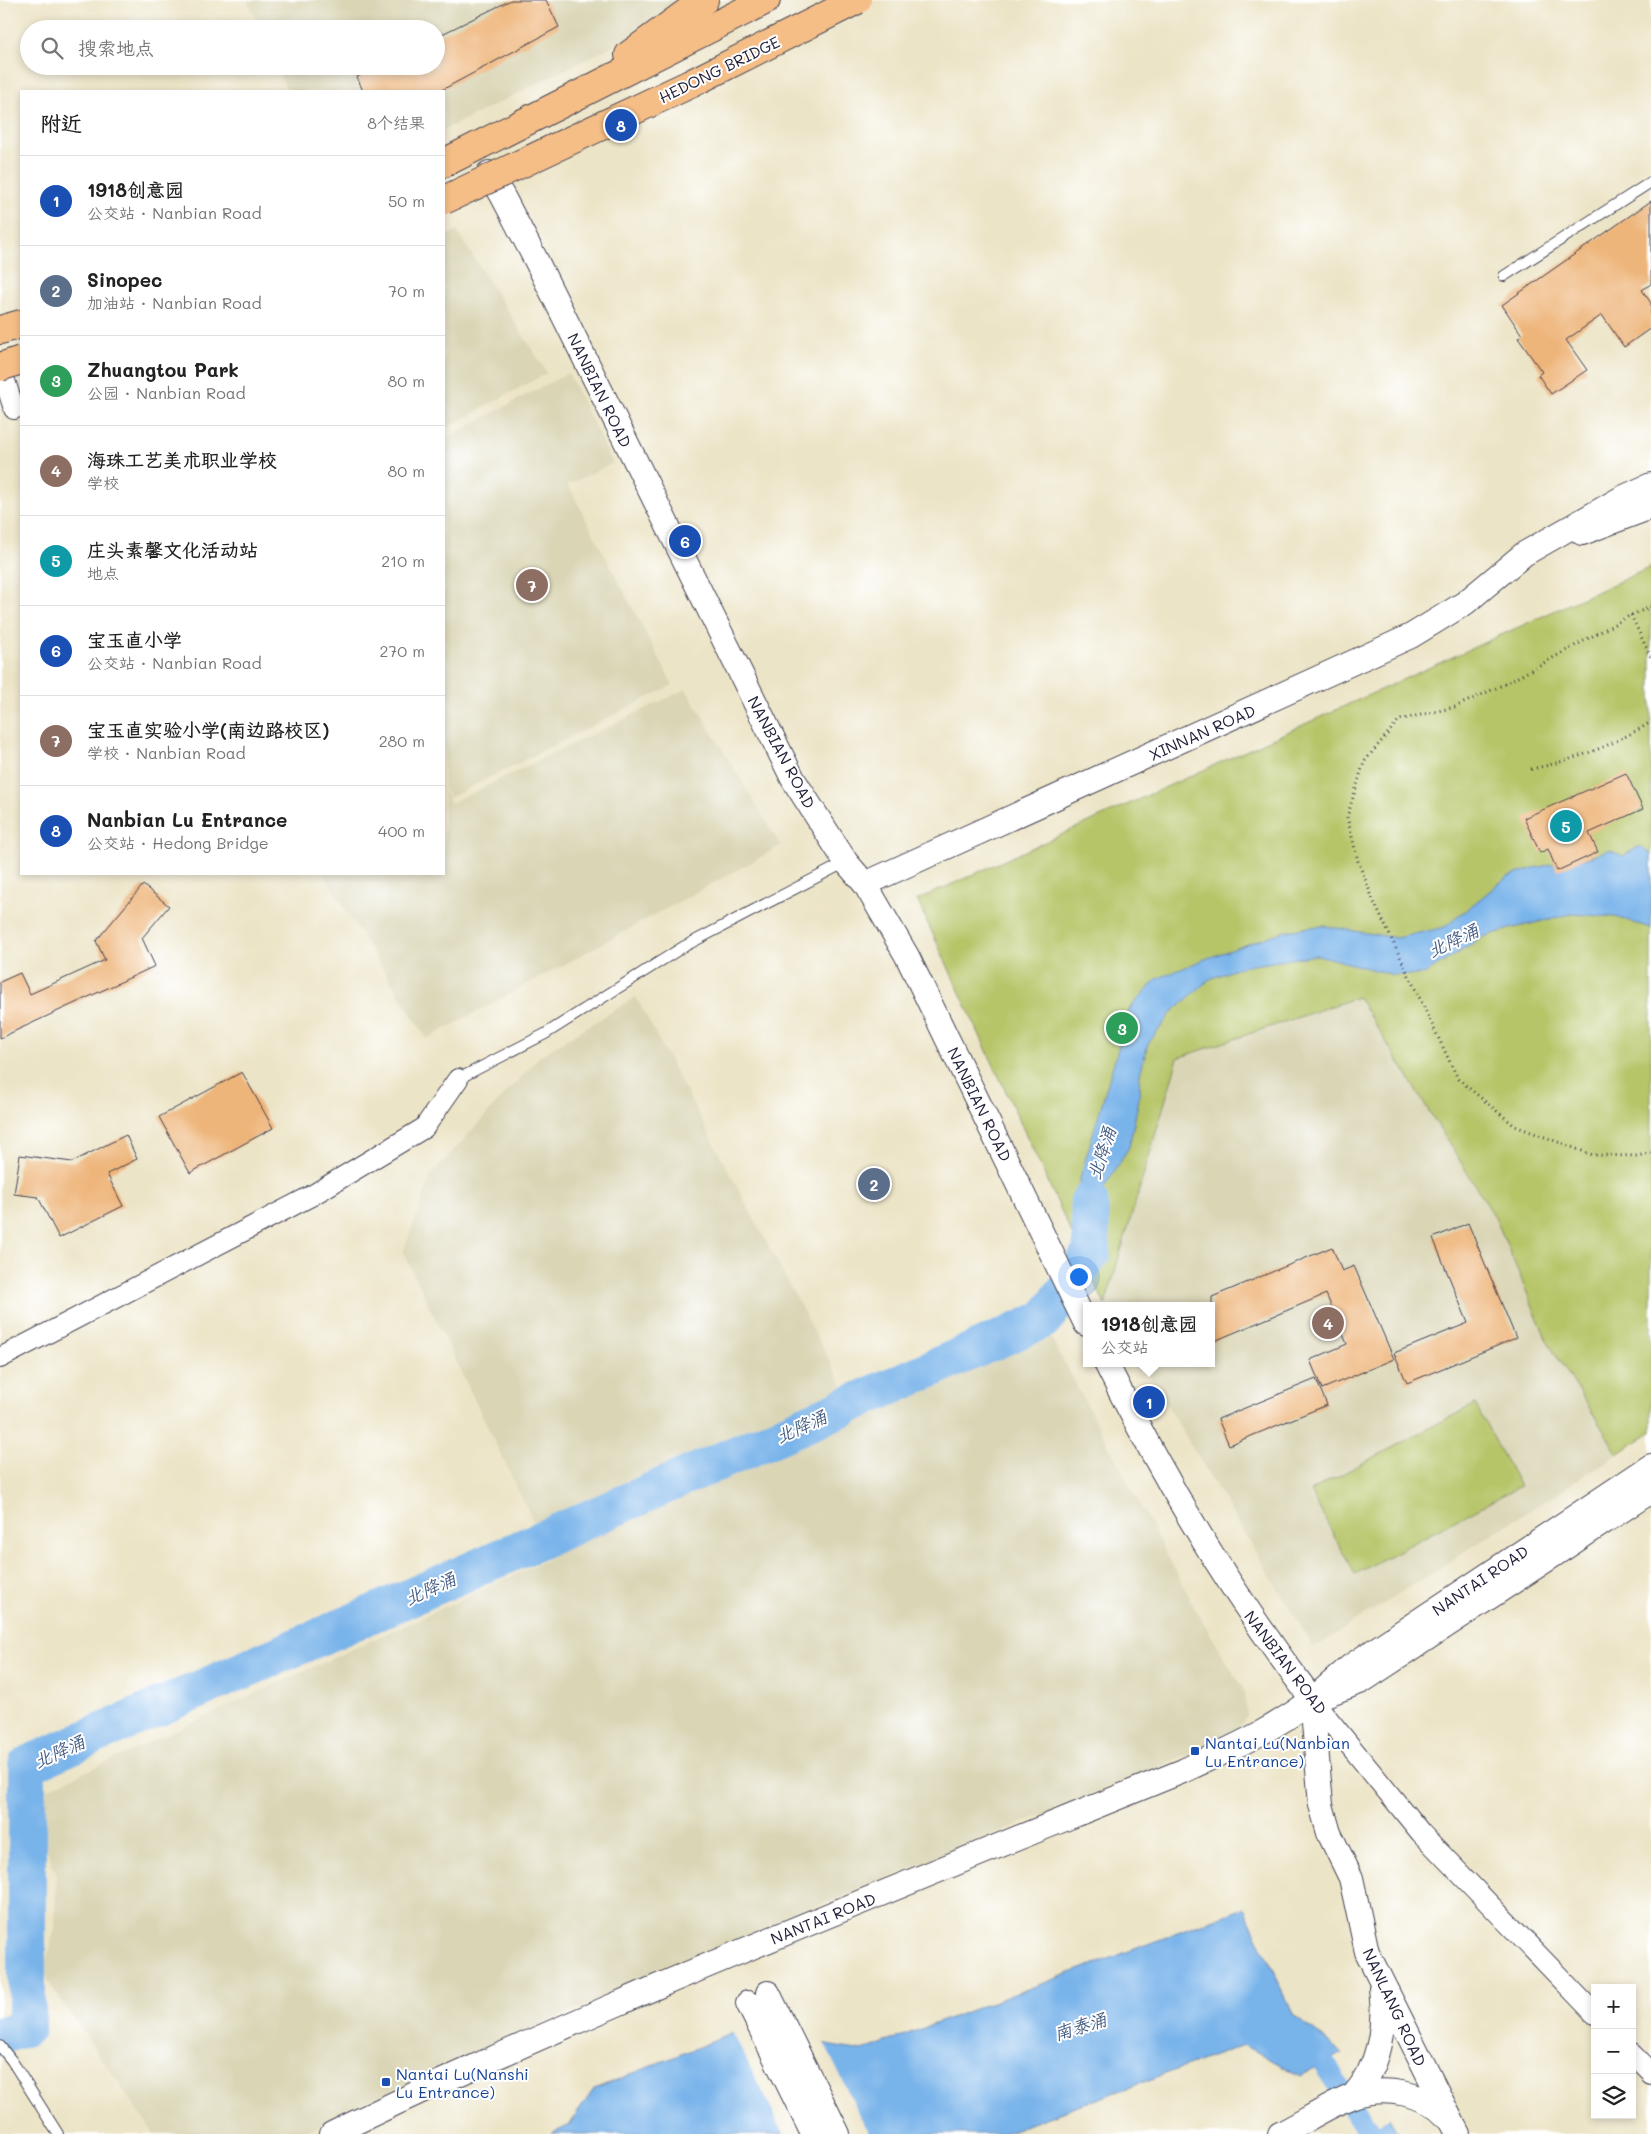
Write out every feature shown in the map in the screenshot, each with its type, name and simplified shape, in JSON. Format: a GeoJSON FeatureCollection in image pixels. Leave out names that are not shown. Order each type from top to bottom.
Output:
{"type":"FeatureCollection","features":[{"type":"Feature","properties":{"kind":"main road"},"geometry":{"type":"LineString","coordinates":[[563,104],[704,0]]}},
{"type":"Feature","properties":{"kind":"main road"},"geometry":{"type":"LineString","coordinates":[[445,163],[766,0]]}},
{"type":"Feature","properties":{"kind":"main road","name":"HEDONG BRIDGE"},"geometry":{"type":"LineString","coordinates":[[445,200],[690,84],[858,0]]}},
{"type":"Feature","properties":{"kind":"main road"},"geometry":{"type":"LineString","coordinates":[[0,330],[20,324]]}},
{"type":"Feature","properties":{"kind":"main road"},"geometry":{"type":"LineString","coordinates":[[0,366],[20,360]]}},
{"type":"Feature","properties":{"kind":"street"},"geometry":{"type":"LineString","coordinates":[[445,194],[839,0]]}},
{"type":"Feature","properties":{"kind":"street","name":"NANBIAN ROAD"},"geometry":{"type":"LineString","coordinates":[[488,173],[502,195],[536,260],[793,779],[846,862],[865,884],[931,1003],[1083,1318]]}},
{"type":"Feature","properties":{"kind":"street"},"geometry":{"type":"LineString","coordinates":[[0,366],[12,411]]}},
{"type":"Feature","properties":{"kind":"street","name":"XINNAN ROAD"},"geometry":{"type":"LineString","coordinates":[[865,884],[1411,636],[1464,603],[1524,554],[1622,498],[1651,484]]}},
{"type":"Feature","properties":{"kind":"street","name":"XINNAN ROAD"},"geometry":{"type":"LineString","coordinates":[[1524,554],[1651,508]]}},
{"type":"Feature","properties":{"kind":"street"},"geometry":{"type":"LineString","coordinates":[[0,1358],[311,1196],[424,1128],[458,1079]]}},
{"type":"Feature","properties":{"kind":"street","name":"NANBIAN ROAD"},"geometry":{"type":"LineString","coordinates":[[1108,1367],[1159,1465],[1260,1630],[1312,1699],[1421,1833],[1591,2010]]}},
{"type":"Feature","properties":{"kind":"street","name":"NANTAI ROAD"},"geometry":{"type":"LineString","coordinates":[[332,2134],[363,2126],[511,2049],[717,1962],[1183,1771],[1232,1748],[1278,1722],[1312,1699],[1350,1666],[1651,1466]]}},
{"type":"Feature","properties":{"kind":"street","name":"NANTAI ROAD"},"geometry":{"type":"LineString","coordinates":[[1312,1699],[1362,1681],[1651,1491]]}},
{"type":"Feature","properties":{"kind":"street","name":"NANLANG ROAD"},"geometry":{"type":"LineString","coordinates":[[1312,1699],[1321,1805],[1350,1878],[1366,1952],[1455,2129]]}},
{"type":"Feature","properties":{"kind":"street"},"geometry":{"type":"LineString","coordinates":[[1353,2096],[1363,2084],[1371,2069],[1380,2038],[1382,1999],[1380,1980]]}},
{"type":"Feature","properties":{"kind":"street"},"geometry":{"type":"LineString","coordinates":[[813,2134],[758,1998],[838,2134]]}},
{"type":"Feature","properties":{"kind":"street"},"geometry":{"type":"LineString","coordinates":[[1636,2058],[1651,2073]]}},
{"type":"Feature","properties":{"kind":"street"},"geometry":{"type":"LineString","coordinates":[[1280,2134],[1353,2096],[1384,2093],[1416,2096],[1440,2109],[1455,2129]]}},
{"type":"Feature","properties":{"kind":"lane"},"geometry":{"type":"LineString","coordinates":[[1504,276],[1651,182]]}},
{"type":"Feature","properties":{"kind":"lane"},"geometry":{"type":"LineString","coordinates":[[458,1079],[545,1034],[683,947],[846,862]]}},
{"type":"Feature","properties":{"kind":"lane"},"geometry":{"type":"LineString","coordinates":[[0,2046],[12,2061],[58,2134]]}},
{"type":"Feature","properties":{"kind":"path"},"geometry":{"type":"LineString","coordinates":[[1651,607],[1631,615],[1507,683],[1455,707],[1399,720],[1364,762],[1347,817],[1358,861],[1385,926],[1458,1079],[1515,1126],[1593,1155],[1636,1156],[1651,1153]]}},
{"type":"Feature","properties":{"kind":"path"},"geometry":{"type":"LineString","coordinates":[[1631,615],[1651,658]]}},
{"type":"Feature","properties":{"kind":"path"},"geometry":{"type":"LineString","coordinates":[[1530,769],[1570,761],[1627,737],[1651,722]]}},
{"type":"Feature","properties":{"kind":"shaded area"},"geometry":{"type":"Polygon","coordinates":[[[247,0],[705,0],[445,130],[445,90],[287,90],[280,75],[445,75],[445,20],[256,20],[247,0]]]}},
{"type":"Feature","properties":{"kind":"shaded area"},"geometry":{"type":"Polygon","coordinates":[[[457,231],[547,373],[445,428],[445,237],[457,231]]]}},
{"type":"Feature","properties":{"kind":"shaded area"},"geometry":{"type":"Polygon","coordinates":[[[568,373],[613,463],[568,485],[673,685],[449,798],[445,789],[445,438],[568,373]]]}},
{"type":"Feature","properties":{"kind":"shaded area"},"geometry":{"type":"Polygon","coordinates":[[[686,689],[781,846],[427,1039],[324,875],[445,875],[445,793],[451,803],[686,689]]]}},
{"type":"Feature","properties":{"kind":"shaded area"},"geometry":{"type":"Polygon","coordinates":[[[636,997],[857,1412],[1021,1343],[1047,1330],[1199,1615],[1245,1692],[1246,1717],[1233,1737],[733,1941],[363,2103],[302,2134],[154,2134],[49,1983],[44,1968],[55,1928],[56,1873],[38,1827],[48,1789],[551,1558],[403,1252],[431,1175],[541,1055],[636,997]]]}},
{"type":"Feature","properties":{"kind":"shaded area"},"geometry":{"type":"Polygon","coordinates":[[[1359,997],[1495,1217],[1547,1340],[1618,1454],[1314,1648],[1143,1367],[1215,1367],[1215,1302],[1106,1302],[1178,1058],[1359,997]]]}},
{"type":"Feature","properties":{"kind":"green space"},"geometry":{"type":"Polygon","coordinates":[[[1651,567],[1651,1432],[1618,1454],[1547,1340],[1495,1217],[1358,997],[1178,1058],[1106,1302],[1104,1302],[917,900],[1651,567]]]}},
{"type":"Feature","properties":{"kind":"green space"},"geometry":{"type":"Polygon","coordinates":[[[1475,1404],[1520,1486],[1355,1574],[1310,1491],[1475,1404]]]}},
{"type":"Feature","properties":{"kind":"water"},"geometry":{"type":"Polygon","coordinates":[[[1640,846],[1651,855],[1651,928],[1615,917],[1571,914],[1483,937],[1423,975],[1394,975],[1317,955],[1241,967],[1210,979],[1172,1012],[1148,1044],[1140,1074],[1139,1099],[1129,1147],[1095,1203],[1092,1252],[1087,1247],[1080,1215],[1080,1178],[1130,1008],[1157,979],[1205,959],[1282,932],[1325,926],[1397,938],[1445,927],[1507,877],[1534,868],[1587,858],[1609,850],[1623,856],[1640,846]]]}},
{"type":"Feature","properties":{"kind":"water"},"geometry":{"type":"Polygon","coordinates":[[[1244,1908],[1294,2015],[1343,2053],[1301,2076],[1244,2045],[1002,2134],[551,2134],[569,2125],[594,2089],[741,2030],[862,2051],[1244,1908]]]}},
{"type":"Feature","properties":{"kind":"water"},"geometry":{"type":"Polygon","coordinates":[[[1389,2118],[1398,2134],[1364,2134],[1389,2118]]]}},
{"type":"Feature","properties":{"kind":"pier"},"geometry":{"type":"Polygon","coordinates":[[[741,2027],[823,2041],[869,2134],[784,2134],[732,2031],[741,2027]]]}},
{"type":"Feature","properties":{"kind":"building"},"geometry":{"type":"Polygon","coordinates":[[[511,0],[546,0],[559,27],[442,90],[363,90],[357,77],[361,75],[445,75],[445,33],[511,0]]]}},
{"type":"Feature","properties":{"kind":"building"},"geometry":{"type":"Polygon","coordinates":[[[1651,201],[1651,284],[1642,290],[1651,303],[1651,328],[1624,347],[1602,315],[1566,340],[1587,370],[1551,394],[1538,375],[1542,372],[1518,338],[1522,335],[1502,305],[1651,201]]]}},
{"type":"Feature","properties":{"kind":"building"},"geometry":{"type":"Polygon","coordinates":[[[1626,773],[1643,809],[1589,833],[1598,852],[1557,871],[1548,849],[1540,853],[1524,818],[1626,773]]]}},
{"type":"Feature","properties":{"kind":"building"},"geometry":{"type":"Polygon","coordinates":[[[143,885],[169,906],[142,938],[155,966],[0,1038],[0,982],[20,973],[30,994],[105,960],[96,941],[143,885]]]}},
{"type":"Feature","properties":{"kind":"building"},"geometry":{"type":"Polygon","coordinates":[[[242,1072],[273,1128],[190,1173],[159,1117],[242,1072]]]}},
{"type":"Feature","properties":{"kind":"building"},"geometry":{"type":"Polygon","coordinates":[[[126,1135],[137,1159],[107,1174],[123,1206],[59,1238],[38,1197],[14,1194],[20,1155],[72,1162],[126,1135]]]}},
{"type":"Feature","properties":{"kind":"building"},"geometry":{"type":"Polygon","coordinates":[[[1468,1223],[1516,1338],[1407,1383],[1394,1353],[1468,1323],[1433,1238],[1468,1223]]]}},
{"type":"Feature","properties":{"kind":"building"},"geometry":{"type":"Polygon","coordinates":[[[1332,1247],[1342,1271],[1354,1266],[1394,1359],[1322,1389],[1310,1360],[1347,1344],[1326,1294],[1215,1341],[1215,1302],[1212,1302],[1212,1297],[1332,1247]]]}},
{"type":"Feature","properties":{"kind":"building"},"geometry":{"type":"Polygon","coordinates":[[[1316,1379],[1327,1405],[1229,1445],[1218,1419],[1316,1379]]]}},
{"type":"Feature","properties":{"kind":"waterway","name":"北降涌"},"geometry":{"type":"LineString","coordinates":[[0,2036],[27,2027],[27,1765],[1045,1319],[1092,1252],[1089,1201]]}},
{"type":"Feature","properties":{"kind":"waterway","name":"南泰涌"},"geometry":{"type":"LineString","coordinates":[[1304,2042],[1314,2049],[1371,2134]]}},
{"type":"Feature","properties":{"kind":"place","name":"Nanbian Lu Entrance"},"geometry":{"type":"Point","coordinates":[621,125]}},
{"type":"Feature","properties":{"kind":"place","name":"宝玉直小学"},"geometry":{"type":"Point","coordinates":[685,541]}},
{"type":"Feature","properties":{"kind":"place","name":"宝玉直实验小学(南边路校区)"},"geometry":{"type":"Point","coordinates":[532,585]}},
{"type":"Feature","properties":{"kind":"place","name":"庄头素馨文化活动站"},"geometry":{"type":"Point","coordinates":[1566,826]}},
{"type":"Feature","properties":{"kind":"place","name":"Zhuangtou Park"},"geometry":{"type":"Point","coordinates":[1122,1028]}},
{"type":"Feature","properties":{"kind":"place","name":"Sinopec"},"geometry":{"type":"Point","coordinates":[874,1184]}},
{"type":"Feature","properties":{"kind":"place","name":"海珠工艺美术职业学校"},"geometry":{"type":"Point","coordinates":[1328,1323]}},
{"type":"Feature","properties":{"kind":"place","name":"1918创意园"},"geometry":{"type":"Point","coordinates":[1149,1402]}},
{"type":"Feature","properties":{"kind":"place","name":"Nantai Lu(Nanbian Lu Entrance)"},"geometry":{"type":"Point","coordinates":[1195,1751]}},
{"type":"Feature","properties":{"kind":"place","name":"Nantai Lu(Nanshi Lu Entrance)"},"geometry":{"type":"Point","coordinates":[386,2082]}}]}
